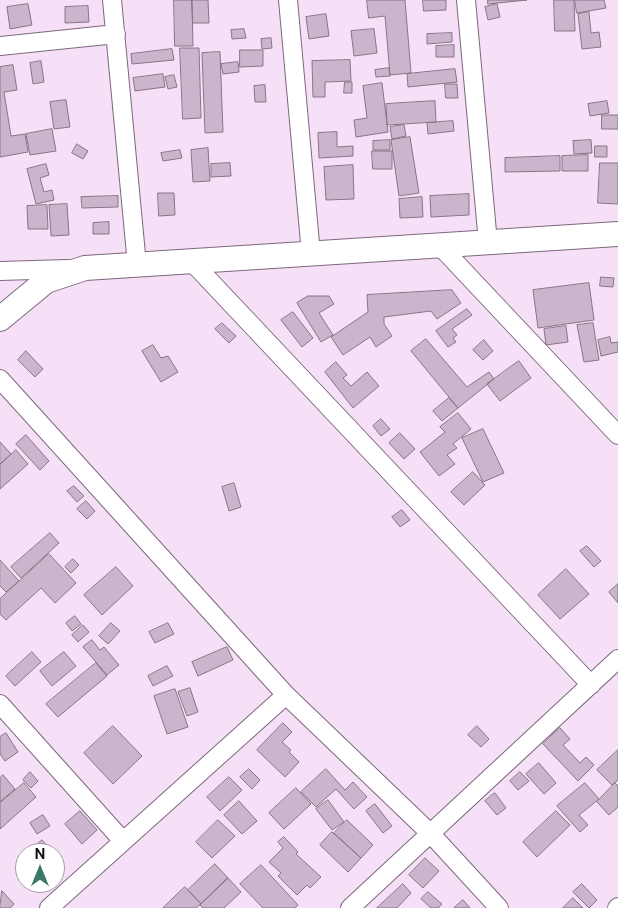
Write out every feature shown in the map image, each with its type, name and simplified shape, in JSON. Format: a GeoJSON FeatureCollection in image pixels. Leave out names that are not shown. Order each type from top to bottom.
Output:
{"type":"FeatureCollection","features":[{"type":"Feature","properties":{"kind":"street"},"geometry":{"type":"LineString","coordinates":[[112,0],[137,265]]}},
{"type":"Feature","properties":{"kind":"street"},"geometry":{"type":"LineString","coordinates":[[288,0],[312,254]]}},
{"type":"Feature","properties":{"kind":"street"},"geometry":{"type":"LineString","coordinates":[[466,0],[488,243]]}},
{"type":"Feature","properties":{"kind":"street"},"geometry":{"type":"LineString","coordinates":[[0,46],[116,34]]}},
{"type":"Feature","properties":{"kind":"street"},"geometry":{"type":"LineString","coordinates":[[0,271],[192,262],[618,234]]}},
{"type":"Feature","properties":{"kind":"street"},"geometry":{"type":"LineString","coordinates":[[440,246],[618,436]]}},
{"type":"Feature","properties":{"kind":"street"},"geometry":{"type":"LineString","coordinates":[[192,262],[590,685]]}},
{"type":"Feature","properties":{"kind":"street"},"geometry":{"type":"LineString","coordinates":[[0,319],[46,281],[85,268]]}},
{"type":"Feature","properties":{"kind":"street"},"geometry":{"type":"LineString","coordinates":[[0,379],[286,695],[431,834],[499,908]]}},
{"type":"Feature","properties":{"kind":"street"},"geometry":{"type":"LineString","coordinates":[[350,908],[618,658]]}},
{"type":"Feature","properties":{"kind":"street"},"geometry":{"type":"LineString","coordinates":[[49,908],[286,695]]}},
{"type":"Feature","properties":{"kind":"street"},"geometry":{"type":"LineString","coordinates":[[0,704],[123,840]]}},
{"type":"Feature","properties":{"kind":"building"},"geometry":{"type":"Polygon","coordinates":[[[174,0],[192,0],[193,46],[175,46],[174,0]]]}},
{"type":"Feature","properties":{"kind":"building"},"geometry":{"type":"Polygon","coordinates":[[[192,0],[208,0],[209,23],[193,23],[192,0]]]}},
{"type":"Feature","properties":{"kind":"building"},"geometry":{"type":"Polygon","coordinates":[[[367,0],[405,0],[411,73],[390,75],[385,16],[369,18],[367,0]]]}},
{"type":"Feature","properties":{"kind":"building"},"geometry":{"type":"Polygon","coordinates":[[[423,0],[446,0],[446,10],[424,11],[423,0]]]}},
{"type":"Feature","properties":{"kind":"building"},"geometry":{"type":"Polygon","coordinates":[[[488,0],[527,0],[488,4],[488,0]]]}},
{"type":"Feature","properties":{"kind":"building"},"geometry":{"type":"Polygon","coordinates":[[[554,0],[574,0],[575,31],[555,31],[554,0]]]}},
{"type":"Feature","properties":{"kind":"building"},"geometry":{"type":"Polygon","coordinates":[[[575,0],[604,0],[606,8],[577,13],[575,0]]]}},
{"type":"Feature","properties":{"kind":"building"},"geometry":{"type":"Polygon","coordinates":[[[28,4],[32,25],[10,29],[7,7],[28,4]]]}},
{"type":"Feature","properties":{"kind":"building"},"geometry":{"type":"Polygon","coordinates":[[[497,4],[500,17],[488,20],[485,7],[497,4]]]}},
{"type":"Feature","properties":{"kind":"building"},"geometry":{"type":"Polygon","coordinates":[[[88,6],[89,22],[65,23],[65,7],[88,6]]]}},
{"type":"Feature","properties":{"kind":"building"},"geometry":{"type":"Polygon","coordinates":[[[589,12],[591,33],[599,32],[601,47],[582,49],[578,14],[589,12]]]}},
{"type":"Feature","properties":{"kind":"building"},"geometry":{"type":"Polygon","coordinates":[[[326,14],[329,36],[309,39],[306,17],[326,14]]]}},
{"type":"Feature","properties":{"kind":"building"},"geometry":{"type":"Polygon","coordinates":[[[244,29],[246,38],[232,39],[231,30],[244,29]]]}},
{"type":"Feature","properties":{"kind":"building"},"geometry":{"type":"Polygon","coordinates":[[[374,29],[377,53],[354,56],[351,31],[374,29]]]}},
{"type":"Feature","properties":{"kind":"building"},"geometry":{"type":"Polygon","coordinates":[[[452,33],[452,42],[427,44],[427,34],[452,33]]]}},
{"type":"Feature","properties":{"kind":"building"},"geometry":{"type":"Polygon","coordinates":[[[271,38],[272,48],[262,49],[261,39],[271,38]]]}},
{"type":"Feature","properties":{"kind":"building"},"geometry":{"type":"Polygon","coordinates":[[[454,45],[454,57],[436,57],[436,46],[454,45]]]}},
{"type":"Feature","properties":{"kind":"building"},"geometry":{"type":"Polygon","coordinates":[[[180,48],[199,48],[201,118],[183,119],[180,48]]]}},
{"type":"Feature","properties":{"kind":"building"},"geometry":{"type":"Polygon","coordinates":[[[172,49],[174,60],[132,64],[131,54],[172,49]]]}},
{"type":"Feature","properties":{"kind":"building"},"geometry":{"type":"Polygon","coordinates":[[[240,50],[263,50],[263,66],[240,67],[240,50]]]}},
{"type":"Feature","properties":{"kind":"building"},"geometry":{"type":"Polygon","coordinates":[[[220,52],[223,132],[205,133],[202,53],[220,52]]]}},
{"type":"Feature","properties":{"kind":"building"},"geometry":{"type":"Polygon","coordinates":[[[350,60],[351,81],[325,82],[325,97],[313,97],[312,61],[350,60]]]}},
{"type":"Feature","properties":{"kind":"building"},"geometry":{"type":"Polygon","coordinates":[[[41,61],[44,82],[33,84],[30,63],[41,61]]]}},
{"type":"Feature","properties":{"kind":"building"},"geometry":{"type":"Polygon","coordinates":[[[238,62],[239,72],[223,74],[221,64],[238,62]]]}},
{"type":"Feature","properties":{"kind":"building"},"geometry":{"type":"Polygon","coordinates":[[[13,65],[17,90],[4,92],[11,136],[25,134],[28,152],[0,157],[0,67],[13,65]]]}},
{"type":"Feature","properties":{"kind":"building"},"geometry":{"type":"Polygon","coordinates":[[[389,68],[390,76],[376,77],[375,70],[389,68]]]}},
{"type":"Feature","properties":{"kind":"building"},"geometry":{"type":"Polygon","coordinates":[[[455,69],[457,82],[408,87],[407,74],[455,69]]]}},
{"type":"Feature","properties":{"kind":"building"},"geometry":{"type":"Polygon","coordinates":[[[163,74],[165,87],[135,91],[133,78],[163,74]]]}},
{"type":"Feature","properties":{"kind":"building"},"geometry":{"type":"Polygon","coordinates":[[[174,75],[177,87],[168,89],[165,77],[174,75]]]}},
{"type":"Feature","properties":{"kind":"building"},"geometry":{"type":"Polygon","coordinates":[[[345,82],[352,82],[352,93],[344,93],[345,82]]]}},
{"type":"Feature","properties":{"kind":"building"},"geometry":{"type":"Polygon","coordinates":[[[382,83],[388,132],[356,137],[354,120],[367,118],[363,86],[382,83]]]}},
{"type":"Feature","properties":{"kind":"building"},"geometry":{"type":"Polygon","coordinates":[[[445,84],[457,84],[458,98],[446,98],[445,84]]]}},
{"type":"Feature","properties":{"kind":"building"},"geometry":{"type":"Polygon","coordinates":[[[265,85],[266,102],[255,102],[254,86],[265,85]]]}},
{"type":"Feature","properties":{"kind":"building"},"geometry":{"type":"Polygon","coordinates":[[[66,100],[70,127],[54,129],[50,102],[66,100]]]}},
{"type":"Feature","properties":{"kind":"building"},"geometry":{"type":"Polygon","coordinates":[[[435,101],[436,122],[387,125],[386,104],[435,101]]]}},
{"type":"Feature","properties":{"kind":"building"},"geometry":{"type":"Polygon","coordinates":[[[607,101],[609,113],[590,116],[588,104],[607,101]]]}},
{"type":"Feature","properties":{"kind":"building"},"geometry":{"type":"Polygon","coordinates":[[[602,115],[618,115],[618,129],[602,129],[602,115]]]}},
{"type":"Feature","properties":{"kind":"building"},"geometry":{"type":"Polygon","coordinates":[[[453,121],[454,131],[428,134],[427,123],[453,121]]]}},
{"type":"Feature","properties":{"kind":"building"},"geometry":{"type":"Polygon","coordinates":[[[404,125],[406,136],[392,139],[390,127],[404,125]]]}},
{"type":"Feature","properties":{"kind":"building"},"geometry":{"type":"Polygon","coordinates":[[[52,129],[56,151],[30,155],[26,134],[52,129]]]}},
{"type":"Feature","properties":{"kind":"building"},"geometry":{"type":"Polygon","coordinates":[[[337,132],[337,147],[353,146],[353,156],[319,158],[318,133],[337,132]]]}},
{"type":"Feature","properties":{"kind":"building"},"geometry":{"type":"Polygon","coordinates":[[[410,137],[419,193],[399,196],[391,140],[410,137]]]}},
{"type":"Feature","properties":{"kind":"building"},"geometry":{"type":"Polygon","coordinates":[[[390,140],[390,150],[373,150],[373,141],[390,140]]]}},
{"type":"Feature","properties":{"kind":"building"},"geometry":{"type":"Polygon","coordinates":[[[591,140],[592,153],[574,154],[573,141],[591,140]]]}},
{"type":"Feature","properties":{"kind":"building"},"geometry":{"type":"Polygon","coordinates":[[[77,144],[88,151],[83,159],[72,153],[77,144]]]}},
{"type":"Feature","properties":{"kind":"building"},"geometry":{"type":"Polygon","coordinates":[[[595,146],[607,146],[607,157],[595,157],[595,146]]]}},
{"type":"Feature","properties":{"kind":"building"},"geometry":{"type":"Polygon","coordinates":[[[208,148],[210,181],[193,182],[191,150],[208,148]]]}},
{"type":"Feature","properties":{"kind":"building"},"geometry":{"type":"Polygon","coordinates":[[[180,150],[182,158],[163,161],[161,153],[180,150]]]}},
{"type":"Feature","properties":{"kind":"building"},"geometry":{"type":"Polygon","coordinates":[[[372,151],[392,151],[392,169],[373,169],[372,151]]]}},
{"type":"Feature","properties":{"kind":"building"},"geometry":{"type":"Polygon","coordinates":[[[588,155],[588,171],[562,171],[562,156],[588,155]]]}},
{"type":"Feature","properties":{"kind":"building"},"geometry":{"type":"Polygon","coordinates":[[[560,156],[560,171],[505,172],[505,158],[560,156]]]}},
{"type":"Feature","properties":{"kind":"building"},"geometry":{"type":"Polygon","coordinates":[[[230,163],[231,176],[211,177],[211,164],[230,163]]]}},
{"type":"Feature","properties":{"kind":"building"},"geometry":{"type":"Polygon","coordinates":[[[600,163],[618,163],[618,204],[598,203],[600,163]]]}},
{"type":"Feature","properties":{"kind":"building"},"geometry":{"type":"Polygon","coordinates":[[[46,164],[49,175],[40,178],[44,192],[52,190],[54,200],[36,204],[27,169],[46,164]]]}},
{"type":"Feature","properties":{"kind":"building"},"geometry":{"type":"Polygon","coordinates":[[[353,165],[354,199],[326,200],[324,167],[353,165]]]}},
{"type":"Feature","properties":{"kind":"building"},"geometry":{"type":"Polygon","coordinates":[[[158,193],[174,193],[175,215],[159,216],[158,193]]]}},
{"type":"Feature","properties":{"kind":"building"},"geometry":{"type":"Polygon","coordinates":[[[469,194],[469,215],[431,217],[430,196],[469,194]]]}},
{"type":"Feature","properties":{"kind":"building"},"geometry":{"type":"Polygon","coordinates":[[[118,196],[118,207],[82,208],[81,197],[118,196]]]}},
{"type":"Feature","properties":{"kind":"building"},"geometry":{"type":"Polygon","coordinates":[[[422,197],[423,217],[400,218],[399,199],[422,197]]]}},
{"type":"Feature","properties":{"kind":"building"},"geometry":{"type":"Polygon","coordinates":[[[67,204],[69,235],[51,236],[49,205],[67,204]]]}},
{"type":"Feature","properties":{"kind":"building"},"geometry":{"type":"Polygon","coordinates":[[[47,205],[48,229],[28,229],[27,206],[47,205]]]}},
{"type":"Feature","properties":{"kind":"building"},"geometry":{"type":"Polygon","coordinates":[[[109,222],[109,234],[93,234],[93,223],[109,222]]]}},
{"type":"Feature","properties":{"kind":"building"},"geometry":{"type":"Polygon","coordinates":[[[601,277],[614,278],[613,287],[600,286],[601,277]]]}},
{"type":"Feature","properties":{"kind":"building"},"geometry":{"type":"Polygon","coordinates":[[[589,283],[594,320],[538,328],[533,290],[589,283]]]}},
{"type":"Feature","properties":{"kind":"building"},"geometry":{"type":"Polygon","coordinates":[[[452,290],[461,303],[437,319],[431,311],[384,317],[384,324],[392,336],[376,347],[370,337],[343,355],[331,337],[368,312],[367,295],[452,290]]]}},
{"type":"Feature","properties":{"kind":"building"},"geometry":{"type":"Polygon","coordinates":[[[308,296],[329,296],[334,304],[319,313],[333,335],[321,342],[297,303],[308,296]]]}},
{"type":"Feature","properties":{"kind":"building"},"geometry":{"type":"Polygon","coordinates":[[[467,309],[472,315],[452,329],[457,335],[453,338],[456,342],[448,347],[436,331],[467,309]]]}},
{"type":"Feature","properties":{"kind":"building"},"geometry":{"type":"Polygon","coordinates":[[[293,312],[313,338],[302,347],[281,320],[293,312]]]}},
{"type":"Feature","properties":{"kind":"building"},"geometry":{"type":"Polygon","coordinates":[[[222,323],[236,336],[229,343],[215,329],[222,323]]]}},
{"type":"Feature","properties":{"kind":"building"},"geometry":{"type":"Polygon","coordinates":[[[593,323],[599,360],[584,362],[577,325],[593,323]]]}},
{"type":"Feature","properties":{"kind":"building"},"geometry":{"type":"Polygon","coordinates":[[[566,326],[568,342],[546,345],[544,329],[566,326]]]}},
{"type":"Feature","properties":{"kind":"building"},"geometry":{"type":"Polygon","coordinates":[[[610,337],[611,343],[618,342],[618,352],[601,356],[598,340],[610,337]]]}},
{"type":"Feature","properties":{"kind":"building"},"geometry":{"type":"Polygon","coordinates":[[[426,339],[467,387],[489,372],[494,379],[458,408],[411,351],[426,339]]]}},
{"type":"Feature","properties":{"kind":"building"},"geometry":{"type":"Polygon","coordinates":[[[484,340],[493,351],[483,360],[473,350],[484,340]]]}},
{"type":"Feature","properties":{"kind":"building"},"geometry":{"type":"Polygon","coordinates":[[[153,345],[161,358],[168,356],[178,372],[161,382],[142,351],[153,345]]]}},
{"type":"Feature","properties":{"kind":"building"},"geometry":{"type":"Polygon","coordinates":[[[26,351],[43,369],[35,377],[18,360],[26,351]]]}},
{"type":"Feature","properties":{"kind":"building"},"geometry":{"type":"Polygon","coordinates":[[[519,361],[531,378],[500,401],[487,384],[519,361]]]}},
{"type":"Feature","properties":{"kind":"building"},"geometry":{"type":"Polygon","coordinates":[[[336,362],[347,375],[343,378],[351,386],[367,372],[379,386],[353,408],[325,372],[336,362]]]}},
{"type":"Feature","properties":{"kind":"building"},"geometry":{"type":"Polygon","coordinates":[[[449,398],[458,408],[442,421],[433,411],[449,398]]]}},
{"type":"Feature","properties":{"kind":"building"},"geometry":{"type":"Polygon","coordinates":[[[458,413],[471,429],[453,444],[457,448],[447,455],[455,464],[439,476],[420,452],[445,432],[440,427],[458,413]]]}},
{"type":"Feature","properties":{"kind":"building"},"geometry":{"type":"Polygon","coordinates":[[[381,419],[390,429],[381,436],[373,426],[381,419]]]}},
{"type":"Feature","properties":{"kind":"building"},"geometry":{"type":"Polygon","coordinates":[[[483,429],[504,473],[483,482],[462,438],[483,429]]]}},
{"type":"Feature","properties":{"kind":"building"},"geometry":{"type":"Polygon","coordinates":[[[400,433],[415,449],[404,459],[389,443],[400,433]]]}},
{"type":"Feature","properties":{"kind":"building"},"geometry":{"type":"Polygon","coordinates":[[[26,435],[49,461],[40,470],[16,444],[26,435]]]}},
{"type":"Feature","properties":{"kind":"building"},"geometry":{"type":"Polygon","coordinates":[[[0,442],[11,454],[0,464],[0,442]]]}},
{"type":"Feature","properties":{"kind":"building"},"geometry":{"type":"Polygon","coordinates":[[[16,450],[28,464],[0,489],[0,465],[16,450]]]}},
{"type":"Feature","properties":{"kind":"building"},"geometry":{"type":"Polygon","coordinates":[[[473,472],[485,485],[464,505],[451,492],[473,472]]]}},
{"type":"Feature","properties":{"kind":"building"},"geometry":{"type":"Polygon","coordinates":[[[234,483],[241,507],[229,511],[222,487],[234,483]]]}},
{"type":"Feature","properties":{"kind":"building"},"geometry":{"type":"Polygon","coordinates":[[[74,486],[84,496],[77,502],[67,491],[74,486]]]}},
{"type":"Feature","properties":{"kind":"building"},"geometry":{"type":"Polygon","coordinates":[[[86,501],[95,511],[87,519],[77,509],[86,501]]]}},
{"type":"Feature","properties":{"kind":"building"},"geometry":{"type":"Polygon","coordinates":[[[402,510],[410,520],[400,527],[392,517],[402,510]]]}},
{"type":"Feature","properties":{"kind":"building"},"geometry":{"type":"Polygon","coordinates":[[[50,533],[59,543],[21,578],[11,567],[50,533]]]}},
{"type":"Feature","properties":{"kind":"building"},"geometry":{"type":"Polygon","coordinates":[[[587,546],[601,561],[594,567],[580,551],[587,546]]]}},
{"type":"Feature","properties":{"kind":"building"},"geometry":{"type":"Polygon","coordinates":[[[49,554],[76,583],[55,603],[41,588],[6,620],[0,614],[0,599],[49,554]]]}},
{"type":"Feature","properties":{"kind":"building"},"geometry":{"type":"Polygon","coordinates":[[[73,559],[79,565],[71,573],[65,567],[73,559]]]}},
{"type":"Feature","properties":{"kind":"building"},"geometry":{"type":"Polygon","coordinates":[[[0,560],[19,581],[6,592],[0,586],[0,560]]]}},
{"type":"Feature","properties":{"kind":"building"},"geometry":{"type":"Polygon","coordinates":[[[116,567],[133,586],[102,615],[84,595],[116,567]]]}},
{"type":"Feature","properties":{"kind":"building"},"geometry":{"type":"Polygon","coordinates":[[[566,569],[589,594],[560,619],[538,595],[566,569]]]}},
{"type":"Feature","properties":{"kind":"building"},"geometry":{"type":"Polygon","coordinates":[[[618,584],[618,603],[609,592],[618,584]]]}},
{"type":"Feature","properties":{"kind":"building"},"geometry":{"type":"Polygon","coordinates":[[[75,616],[81,624],[72,631],[66,623],[75,616]]]}},
{"type":"Feature","properties":{"kind":"building"},"geometry":{"type":"Polygon","coordinates":[[[111,623],[120,631],[108,644],[99,636],[111,623]]]}},
{"type":"Feature","properties":{"kind":"building"},"geometry":{"type":"Polygon","coordinates":[[[168,623],[174,634],[155,643],[149,632],[168,623]]]}},
{"type":"Feature","properties":{"kind":"building"},"geometry":{"type":"Polygon","coordinates":[[[83,625],[89,632],[78,642],[72,635],[83,625]]]}},
{"type":"Feature","properties":{"kind":"building"},"geometry":{"type":"Polygon","coordinates":[[[92,640],[100,650],[104,647],[119,665],[107,675],[83,647],[92,640]]]}},
{"type":"Feature","properties":{"kind":"building"},"geometry":{"type":"Polygon","coordinates":[[[227,647],[233,660],[198,676],[192,662],[227,647]]]}},
{"type":"Feature","properties":{"kind":"building"},"geometry":{"type":"Polygon","coordinates":[[[32,652],[41,662],[15,686],[6,676],[32,652]]]}},
{"type":"Feature","properties":{"kind":"building"},"geometry":{"type":"Polygon","coordinates":[[[64,652],[76,666],[52,686],[40,671],[64,652]]]}},
{"type":"Feature","properties":{"kind":"building"},"geometry":{"type":"Polygon","coordinates":[[[96,663],[107,676],[58,717],[46,704],[96,663]]]}},
{"type":"Feature","properties":{"kind":"building"},"geometry":{"type":"Polygon","coordinates":[[[167,666],[173,676],[153,686],[148,676],[167,666]]]}},
{"type":"Feature","properties":{"kind":"building"},"geometry":{"type":"Polygon","coordinates":[[[190,688],[198,712],[187,716],[178,692],[190,688]]]}},
{"type":"Feature","properties":{"kind":"building"},"geometry":{"type":"Polygon","coordinates":[[[175,689],[188,727],[167,734],[154,696],[175,689]]]}},
{"type":"Feature","properties":{"kind":"building"},"geometry":{"type":"Polygon","coordinates":[[[283,723],[292,732],[282,742],[291,750],[289,752],[299,762],[285,777],[257,750],[283,723]]]}},
{"type":"Feature","properties":{"kind":"building"},"geometry":{"type":"Polygon","coordinates":[[[113,726],[142,756],[113,784],[84,753],[113,726]]]}},
{"type":"Feature","properties":{"kind":"building"},"geometry":{"type":"Polygon","coordinates":[[[477,726],[489,739],[481,747],[468,735],[477,726]]]}},
{"type":"Feature","properties":{"kind":"building"},"geometry":{"type":"Polygon","coordinates":[[[560,728],[570,739],[563,745],[580,763],[586,757],[594,765],[578,781],[543,744],[560,728]]]}},
{"type":"Feature","properties":{"kind":"building"},"geometry":{"type":"Polygon","coordinates":[[[6,733],[18,752],[5,761],[0,754],[0,737],[6,733]]]}},
{"type":"Feature","properties":{"kind":"building"},"geometry":{"type":"Polygon","coordinates":[[[618,750],[618,780],[612,785],[597,770],[618,750]]]}},
{"type":"Feature","properties":{"kind":"building"},"geometry":{"type":"Polygon","coordinates":[[[539,763],[556,783],[544,794],[526,774],[539,763]]]}},
{"type":"Feature","properties":{"kind":"building"},"geometry":{"type":"Polygon","coordinates":[[[249,769],[260,780],[252,789],[240,777],[249,769]]]}},
{"type":"Feature","properties":{"kind":"building"},"geometry":{"type":"Polygon","coordinates":[[[326,769],[345,790],[353,782],[367,797],[354,809],[336,789],[316,807],[301,792],[326,769]]]}},
{"type":"Feature","properties":{"kind":"building"},"geometry":{"type":"Polygon","coordinates":[[[30,772],[38,781],[31,788],[23,780],[30,772]]]}},
{"type":"Feature","properties":{"kind":"building"},"geometry":{"type":"Polygon","coordinates":[[[520,772],[529,781],[518,790],[510,781],[520,772]]]}},
{"type":"Feature","properties":{"kind":"building"},"geometry":{"type":"Polygon","coordinates":[[[3,775],[15,789],[0,802],[0,778],[3,775]]]}},
{"type":"Feature","properties":{"kind":"building"},"geometry":{"type":"Polygon","coordinates":[[[229,777],[242,790],[220,811],[207,797],[229,777]]]}},
{"type":"Feature","properties":{"kind":"building"},"geometry":{"type":"Polygon","coordinates":[[[24,783],[36,797],[0,829],[0,803],[24,783]]]}},
{"type":"Feature","properties":{"kind":"building"},"geometry":{"type":"Polygon","coordinates":[[[585,783],[599,799],[579,815],[588,825],[580,832],[557,806],[585,783]]]}},
{"type":"Feature","properties":{"kind":"building"},"geometry":{"type":"Polygon","coordinates":[[[615,783],[618,786],[618,807],[609,815],[597,802],[615,783]]]}},
{"type":"Feature","properties":{"kind":"building"},"geometry":{"type":"Polygon","coordinates":[[[296,788],[311,804],[284,829],[269,813],[296,788]]]}},
{"type":"Feature","properties":{"kind":"building"},"geometry":{"type":"Polygon","coordinates":[[[495,793],[506,808],[497,815],[485,801],[495,793]]]}},
{"type":"Feature","properties":{"kind":"building"},"geometry":{"type":"Polygon","coordinates":[[[328,800],[344,822],[332,830],[316,809],[328,800]]]}},
{"type":"Feature","properties":{"kind":"building"},"geometry":{"type":"Polygon","coordinates":[[[239,801],[257,821],[242,834],[224,815],[239,801]]]}},
{"type":"Feature","properties":{"kind":"building"},"geometry":{"type":"Polygon","coordinates":[[[375,804],[392,826],[383,833],[366,811],[375,804]]]}},
{"type":"Feature","properties":{"kind":"building"},"geometry":{"type":"Polygon","coordinates":[[[80,811],[97,830],[82,844],[65,824],[80,811]]]}},
{"type":"Feature","properties":{"kind":"building"},"geometry":{"type":"Polygon","coordinates":[[[556,811],[570,825],[537,857],[523,842],[556,811]]]}},
{"type":"Feature","properties":{"kind":"building"},"geometry":{"type":"Polygon","coordinates":[[[43,815],[50,826],[37,834],[30,823],[43,815]]]}},
{"type":"Feature","properties":{"kind":"building"},"geometry":{"type":"Polygon","coordinates":[[[218,820],[235,836],[212,858],[196,842],[218,820]]]}},
{"type":"Feature","properties":{"kind":"building"},"geometry":{"type":"Polygon","coordinates":[[[347,820],[373,845],[361,858],[334,833],[347,820]]]}},
{"type":"Feature","properties":{"kind":"building"},"geometry":{"type":"Polygon","coordinates":[[[332,832],[361,858],[348,872],[320,845],[332,832]]]}},
{"type":"Feature","properties":{"kind":"building"},"geometry":{"type":"Polygon","coordinates":[[[284,837],[298,852],[296,854],[321,877],[310,888],[307,885],[297,895],[278,876],[281,873],[269,862],[283,848],[278,842],[284,837]]]}},
{"type":"Feature","properties":{"kind":"building"},"geometry":{"type":"Polygon","coordinates":[[[425,858],[439,871],[423,888],[409,875],[425,858]]]}},
{"type":"Feature","properties":{"kind":"building"},"geometry":{"type":"Polygon","coordinates":[[[215,864],[228,878],[201,904],[188,890],[215,864]]]}},
{"type":"Feature","properties":{"kind":"building"},"geometry":{"type":"Polygon","coordinates":[[[261,865],[298,905],[295,908],[263,908],[240,884],[261,865]]]}},
{"type":"Feature","properties":{"kind":"building"},"geometry":{"type":"Polygon","coordinates":[[[228,878],[241,892],[224,908],[203,908],[200,905],[228,878]]]}},
{"type":"Feature","properties":{"kind":"building"},"geometry":{"type":"Polygon","coordinates":[[[403,884],[411,893],[397,908],[377,908],[403,884]]]}},
{"type":"Feature","properties":{"kind":"building"},"geometry":{"type":"Polygon","coordinates":[[[582,884],[597,900],[589,908],[573,892],[582,884]]]}},
{"type":"Feature","properties":{"kind":"building"},"geometry":{"type":"Polygon","coordinates":[[[185,887],[201,904],[196,908],[163,908],[185,887]]]}},
{"type":"Feature","properties":{"kind":"building"},"geometry":{"type":"Polygon","coordinates":[[[2,891],[14,904],[10,908],[0,908],[2,891]]]}},
{"type":"Feature","properties":{"kind":"building"},"geometry":{"type":"Polygon","coordinates":[[[428,892],[442,904],[438,908],[431,908],[421,899],[428,892]]]}},
{"type":"Feature","properties":{"kind":"building"},"geometry":{"type":"Polygon","coordinates":[[[573,898],[583,908],[563,908],[573,898]]]}},
{"type":"Feature","properties":{"kind":"building"},"geometry":{"type":"Polygon","coordinates":[[[463,900],[470,908],[454,908],[463,900]]]}}]}
